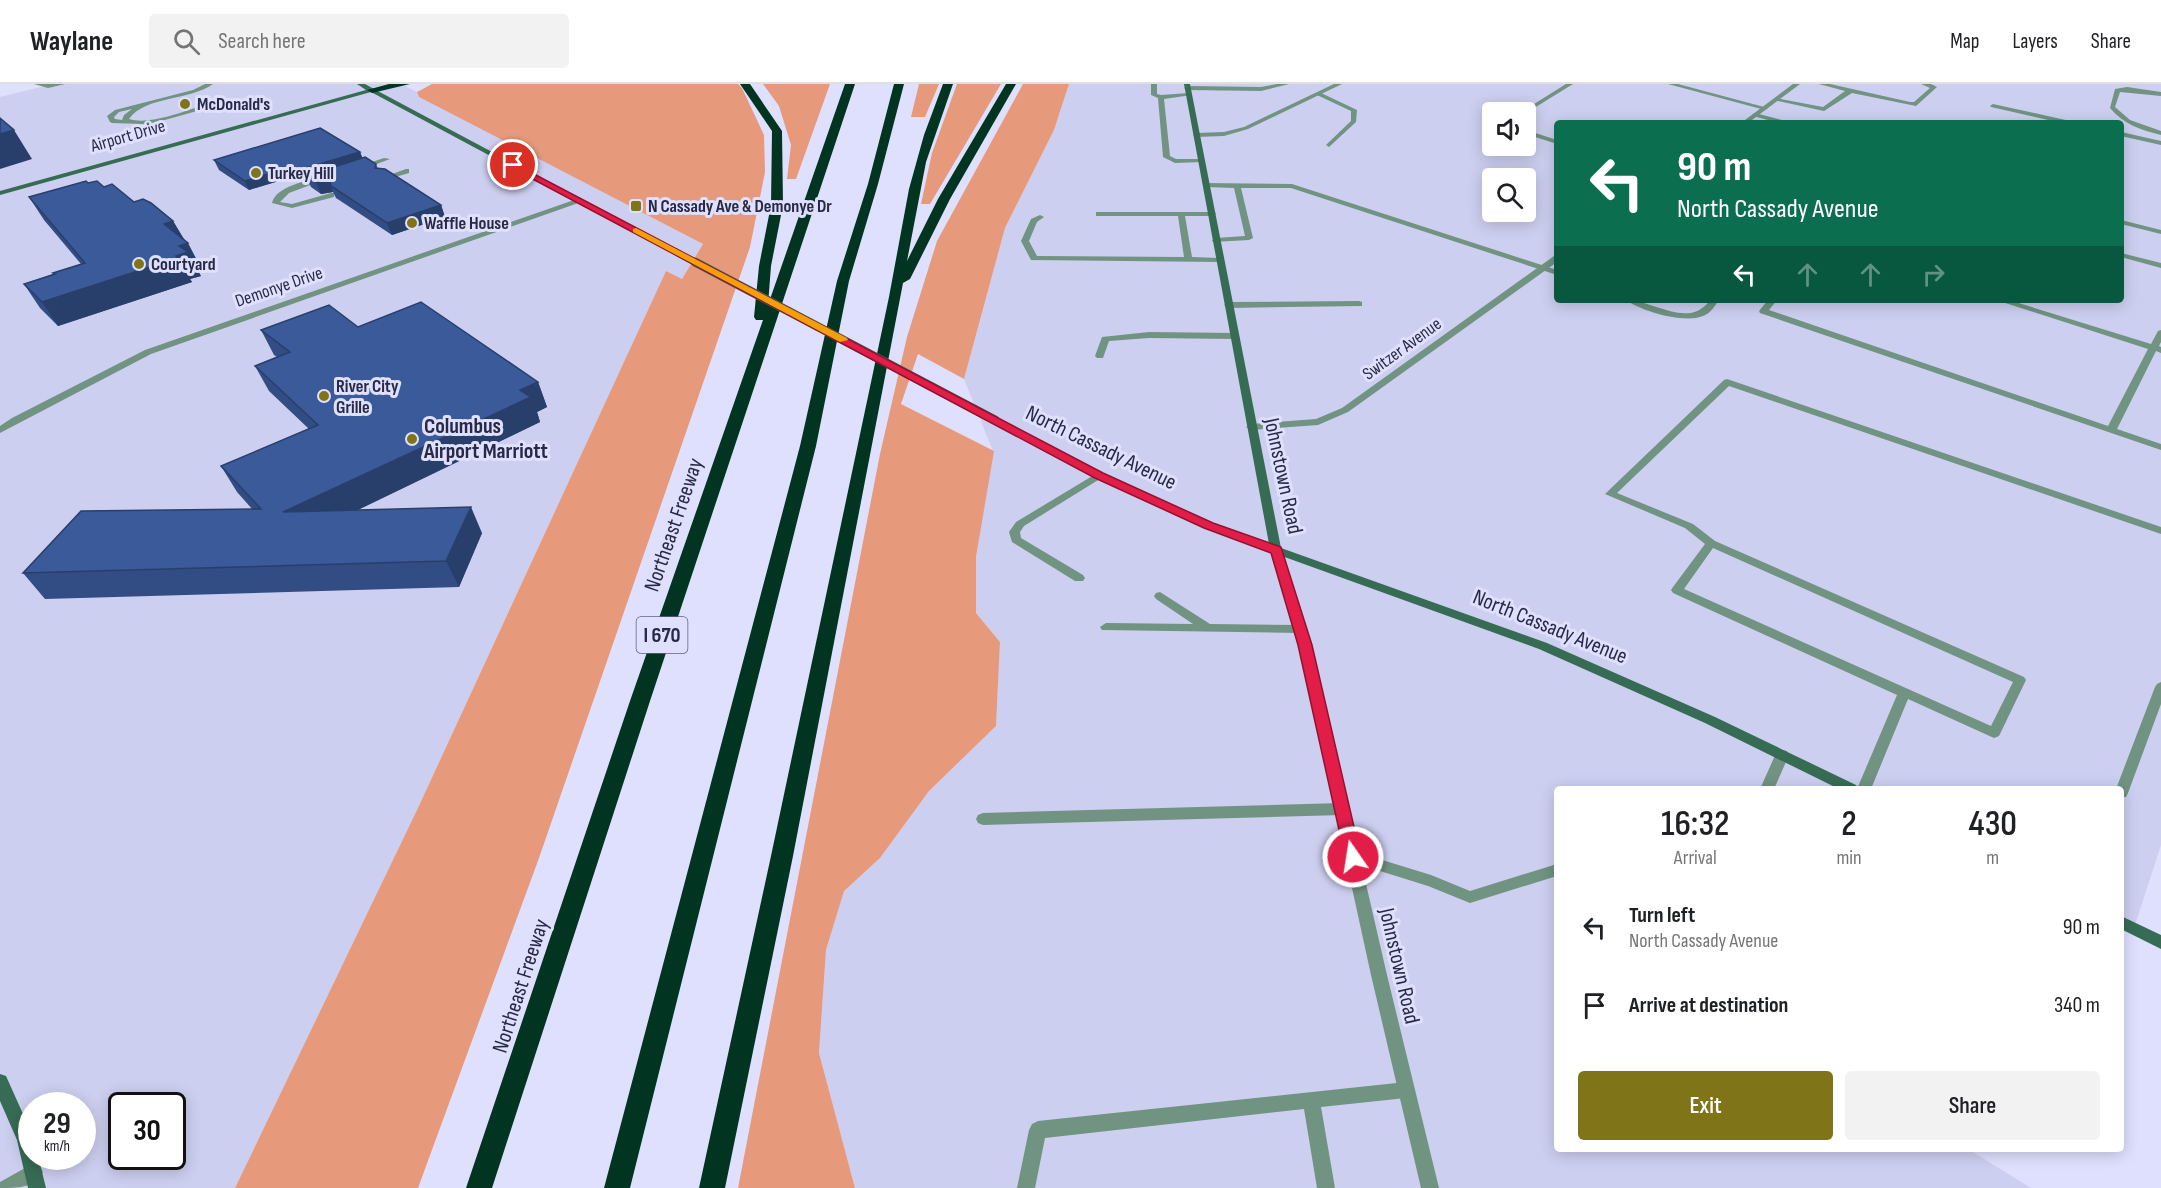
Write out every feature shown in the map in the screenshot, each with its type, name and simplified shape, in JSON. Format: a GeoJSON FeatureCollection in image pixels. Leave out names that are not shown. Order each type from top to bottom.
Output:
{"type":"FeatureCollection","features":[{"type":"Feature","properties":{"kind":"highway"},"geometry":{"type":"LineString","coordinates":[[372,90],[389,84]]}},
{"type":"Feature","properties":{"kind":"highway"},"geometry":{"type":"LineString","coordinates":[[372,90],[405,84]]}},
{"type":"Feature","properties":{"kind":"highway"},"geometry":{"type":"LineString","coordinates":[[745,84],[777,131],[777,205],[765,266],[758,360]]}},
{"type":"Feature","properties":{"kind":"highway","name":"Northeast Freeway"},"geometry":{"type":"LineString","coordinates":[[479,1188],[647,680],[758,360],[798,232],[850,84]]}},
{"type":"Feature","properties":{"kind":"highway"},"geometry":{"type":"LineString","coordinates":[[617,1188],[808,446],[843,281],[873,184],[899,84]]}},
{"type":"Feature","properties":{"kind":"highway"},"geometry":{"type":"LineString","coordinates":[[712,1188],[783,856],[895,297],[901,257],[924,152],[948,84]]}},
{"type":"Feature","properties":{"kind":"highway"},"geometry":{"type":"LineString","coordinates":[[895,297],[944,199],[1011,84]]}},
{"type":"Feature","properties":{"kind":"main road","name":"North Cassady Avenue"},"geometry":{"type":"LineString","coordinates":[[360,84],[1099,475],[1208,526],[1543,646],[1710,720],[1845,786]]}},
{"type":"Feature","properties":{"kind":"main road","name":"Johnstown Road"},"geometry":{"type":"LineString","coordinates":[[1188,89],[1233,336],[1276,550]]}},
{"type":"Feature","properties":{"kind":"main road","name":"Airport Drive"},"geometry":{"type":"LineString","coordinates":[[0,193],[372,90]]}},
{"type":"Feature","properties":{"kind":"main road"},"geometry":{"type":"LineString","coordinates":[[2124,924],[2161,942]]}},
{"type":"Feature","properties":{"kind":"main road"},"geometry":{"type":"LineString","coordinates":[[0,1082],[25,1139],[36,1180]]}},
{"type":"Feature","properties":{"kind":"street"},"geometry":{"type":"LineString","coordinates":[[37,84],[48,86],[62,84]]}},
{"type":"Feature","properties":{"kind":"street"},"geometry":{"type":"LineString","coordinates":[[210,84],[195,91],[117,111],[110,116],[112,121],[150,121],[213,104],[243,100]]}},
{"type":"Feature","properties":{"kind":"street"},"geometry":{"type":"LineString","coordinates":[[1154,84],[1154,95],[1161,97],[1188,89],[1261,89],[1286,84]]}},
{"type":"Feature","properties":{"kind":"street"},"geometry":{"type":"LineString","coordinates":[[1196,135],[1224,134],[1246,128],[1339,84]]}},
{"type":"Feature","properties":{"kind":"street"},"geometry":{"type":"LineString","coordinates":[[1536,105],[1569,84]]}},
{"type":"Feature","properties":{"kind":"street"},"geometry":{"type":"LineString","coordinates":[[1671,84],[1765,108]]}},
{"type":"Feature","properties":{"kind":"street"},"geometry":{"type":"LineString","coordinates":[[1748,120],[1797,84]]}},
{"type":"Feature","properties":{"kind":"street"},"geometry":{"type":"LineString","coordinates":[[1822,84],[1916,104],[1934,87],[1924,84]]}},
{"type":"Feature","properties":{"kind":"street"},"geometry":{"type":"LineString","coordinates":[[2161,94],[2127,89],[2117,90],[2112,107],[2118,115],[2136,126],[2161,133]]}},
{"type":"Feature","properties":{"kind":"street"},"geometry":{"type":"LineString","coordinates":[[1776,100],[1824,109],[1850,91]]}},
{"type":"Feature","properties":{"kind":"street"},"geometry":{"type":"LineString","coordinates":[[1318,94],[1354,110],[1354,121],[1329,145]]}},
{"type":"Feature","properties":{"kind":"street"},"geometry":{"type":"LineString","coordinates":[[1161,97],[1167,157],[1175,161],[1201,161]]}},
{"type":"Feature","properties":{"kind":"street"},"geometry":{"type":"LineString","coordinates":[[127,122],[126,116],[141,105]]}},
{"type":"Feature","properties":{"kind":"street"},"geometry":{"type":"LineString","coordinates":[[1993,106],[2056,120]]}},
{"type":"Feature","properties":{"kind":"street"},"geometry":{"type":"LineString","coordinates":[[1755,115],[1775,120]]}},
{"type":"Feature","properties":{"kind":"street"},"geometry":{"type":"LineString","coordinates":[[1536,135],[1554,141]]}},
{"type":"Feature","properties":{"kind":"street"},"geometry":{"type":"LineString","coordinates":[[2124,135],[2161,143]]}},
{"type":"Feature","properties":{"kind":"street"},"geometry":{"type":"LineString","coordinates":[[354,169],[386,159]]}},
{"type":"Feature","properties":{"kind":"street"},"geometry":{"type":"LineString","coordinates":[[385,178],[406,171]]}},
{"type":"Feature","properties":{"kind":"street"},"geometry":{"type":"LineString","coordinates":[[331,195],[292,206],[282,206],[276,201],[286,191],[332,176]]}},
{"type":"Feature","properties":{"kind":"street"},"geometry":{"type":"LineString","coordinates":[[1206,185],[1269,184],[1302,188],[1554,272]]}},
{"type":"Feature","properties":{"kind":"street"},"geometry":{"type":"LineString","coordinates":[[1215,240],[1249,238],[1237,185]]}},
{"type":"Feature","properties":{"kind":"street","name":"Demonye Drive"},"geometry":{"type":"LineString","coordinates":[[0,430],[15,420],[147,352],[580,201]]}},
{"type":"Feature","properties":{"kind":"street"},"geometry":{"type":"LineString","coordinates":[[1099,214],[1212,214]]}},
{"type":"Feature","properties":{"kind":"street"},"geometry":{"type":"LineString","coordinates":[[1182,214],[1188,260]]}},
{"type":"Feature","properties":{"kind":"street"},"geometry":{"type":"LineString","coordinates":[[1040,217],[1034,221],[1025,241],[1034,258],[1219,260]]}},
{"type":"Feature","properties":{"kind":"street"},"geometry":{"type":"LineString","coordinates":[[2124,223],[2161,232]]}},
{"type":"Feature","properties":{"kind":"street"},"geometry":{"type":"LineString","coordinates":[[2124,256],[2161,266]]}},
{"type":"Feature","properties":{"kind":"street","name":"Switzer Avenue"},"geometry":{"type":"LineString","coordinates":[[1251,427],[1318,422],[1345,410],[1554,260]]}},
{"type":"Feature","properties":{"kind":"street"},"geometry":{"type":"LineString","coordinates":[[1638,303],[1660,311],[1689,317],[1705,312],[1712,303]]}},
{"type":"Feature","properties":{"kind":"street"},"geometry":{"type":"LineString","coordinates":[[1770,303],[1763,311],[2161,447]]}},
{"type":"Feature","properties":{"kind":"street"},"geometry":{"type":"LineString","coordinates":[[2010,303],[2158,349]]}},
{"type":"Feature","properties":{"kind":"street"},"geometry":{"type":"LineString","coordinates":[[1228,305],[1359,304]]}},
{"type":"Feature","properties":{"kind":"street"},"geometry":{"type":"LineString","coordinates":[[2111,430],[2158,349],[2161,333]]}},
{"type":"Feature","properties":{"kind":"street"},"geometry":{"type":"LineString","coordinates":[[1100,356],[1105,339],[1149,335],[1233,336]]}},
{"type":"Feature","properties":{"kind":"street"},"geometry":{"type":"LineString","coordinates":[[1711,543],[1677,590],[1994,733],[2020,680],[1711,543],[1689,526],[1610,494],[1727,382],[2161,531]]}},
{"type":"Feature","properties":{"kind":"street"},"geometry":{"type":"LineString","coordinates":[[1080,578],[1016,540],[1014,532],[1020,524],[1099,475]]}},
{"type":"Feature","properties":{"kind":"street","name":"Johnstown Road"},"geometry":{"type":"LineString","coordinates":[[1276,550],[1300,629],[1430,1188]]}},
{"type":"Feature","properties":{"kind":"street"},"geometry":{"type":"LineString","coordinates":[[1160,596],[1206,627]]}},
{"type":"Feature","properties":{"kind":"street"},"geometry":{"type":"LineString","coordinates":[[1106,627],[1300,629]]}},
{"type":"Feature","properties":{"kind":"street"},"geometry":{"type":"LineString","coordinates":[[2124,786],[2161,687]]}},
{"type":"Feature","properties":{"kind":"street"},"geometry":{"type":"LineString","coordinates":[[1865,786],[1904,694]]}},
{"type":"Feature","properties":{"kind":"street"},"geometry":{"type":"LineString","coordinates":[[1768,786],[1782,755]]}},
{"type":"Feature","properties":{"kind":"street"},"geometry":{"type":"LineString","coordinates":[[983,819],[1342,809]]}},
{"type":"Feature","properties":{"kind":"street"},"geometry":{"type":"LineString","coordinates":[[1353,857],[1431,881],[1470,897],[1554,871]]}},
{"type":"Feature","properties":{"kind":"street"},"geometry":{"type":"LineString","coordinates":[[1026,1188],[1038,1130],[1406,1090]]}},
{"type":"Feature","properties":{"kind":"street"},"geometry":{"type":"LineString","coordinates":[[1311,1099],[1326,1188]]}},
{"type":"Feature","properties":{"kind":"street"},"geometry":{"type":"LineString","coordinates":[[6,1188],[36,1180]]}},
{"type":"Feature","properties":{"kind":"shaded area"},"geometry":{"type":"Polygon","coordinates":[[[53,84],[401,84],[417,92],[419,97],[703,244],[682,279],[666,271],[417,810],[235,1188],[0,1188],[0,97],[53,84]]]}},
{"type":"Feature","properties":{"kind":"shaded area"},"geometry":{"type":"Polygon","coordinates":[[[432,84],[738,84],[764,135],[765,172],[750,247],[539,858],[418,1188],[235,1188],[417,810],[666,271],[682,279],[703,244],[419,97],[417,92],[432,84]]]}},
{"type":"Feature","properties":{"kind":"shaded area"},"geometry":{"type":"Polygon","coordinates":[[[763,84],[830,84],[796,179],[787,179],[791,145],[779,106],[763,84]]]}},
{"type":"Feature","properties":{"kind":"shaded area"},"geometry":{"type":"Polygon","coordinates":[[[919,84],[939,84],[925,117],[911,117],[919,84]]]}},
{"type":"Feature","properties":{"kind":"shaded area"},"geometry":{"type":"Polygon","coordinates":[[[957,84],[1001,84],[930,204],[921,204],[932,153],[957,84]]]}},
{"type":"Feature","properties":{"kind":"shaded area"},"geometry":{"type":"Polygon","coordinates":[[[1023,84],[1069,84],[1054,130],[1005,228],[964,379],[918,354],[901,404],[994,451],[976,557],[976,613],[1000,642],[996,726],[929,791],[880,858],[844,891],[826,950],[819,1053],[855,1188],[738,1188],[880,454],[907,337],[937,241],[1023,84]]]}},
{"type":"Feature","properties":{"kind":"shaded area"},"geometry":{"type":"Polygon","coordinates":[[[1069,84],[2161,84],[2161,845],[2134,928],[2124,923],[2124,786],[1554,786],[1554,1152],[1973,1152],[2031,1188],[855,1188],[819,1053],[826,950],[844,890],[880,858],[929,791],[996,726],[1000,642],[976,613],[976,557],[993,451],[964,379],[1005,228],[1054,130],[1069,84]]]}},
{"type":"Feature","properties":{"kind":"building"},"geometry":{"type":"Polygon","coordinates":[[[0,118],[14,130],[0,134],[0,118]]]}},
{"type":"Feature","properties":{"kind":"building"},"geometry":{"type":"Polygon","coordinates":[[[320,128],[360,152],[296,171],[290,167],[245,181],[214,160],[320,128]]]}},
{"type":"Feature","properties":{"kind":"building"},"geometry":{"type":"Polygon","coordinates":[[[365,157],[376,164],[375,168],[385,169],[441,205],[387,223],[331,186],[330,180],[316,182],[306,176],[365,157]]]}},
{"type":"Feature","properties":{"kind":"building"},"geometry":{"type":"Polygon","coordinates":[[[86,181],[88,183],[97,181],[104,187],[112,184],[134,202],[143,199],[151,203],[173,221],[164,224],[188,243],[179,246],[188,252],[176,256],[178,258],[42,302],[24,284],[85,263],[29,197],[86,181]]]}},
{"type":"Feature","properties":{"kind":"building"},"geometry":{"type":"Polygon","coordinates":[[[421,302],[538,382],[520,390],[531,397],[283,512],[471,507],[446,561],[23,573],[81,511],[261,509],[221,466],[318,425],[255,366],[290,352],[261,330],[329,305],[358,327],[421,302]]]}},
{"type":"Feature","properties":{"kind":"slow traffic"},"geometry":{"type":"LineString","coordinates":[[636,230],[843,340]]}},
{"type":"Feature","properties":{"kind":"place","name":"McDonald's"},"geometry":{"type":"Point","coordinates":[185,104]}},
{"type":"Feature","properties":{"kind":"place","name":"Turkey Hill"},"geometry":{"type":"Point","coordinates":[256,173]}},
{"type":"Feature","properties":{"kind":"place","name":"N Cassady Ave & Demonye Dr"},"geometry":{"type":"Point","coordinates":[636,206]}},
{"type":"Feature","properties":{"kind":"place","name":"Waffle House"},"geometry":{"type":"Point","coordinates":[412,223]}},
{"type":"Feature","properties":{"kind":"place","name":"Courtyard"},"geometry":{"type":"Point","coordinates":[139,264]}},
{"type":"Feature","properties":{"kind":"place","name":"River City Grille"},"geometry":{"type":"Point","coordinates":[324,396]}},
{"type":"Feature","properties":{"kind":"place","name":"Columbus Airport Marriott"},"geometry":{"type":"Point","coordinates":[412,439]}},
{"type":"Feature","properties":{"kind":"route"},"geometry":{"type":"LineString","coordinates":[[513,165],[1099,475],[1208,526],[1276,550],[1305,645],[1353,857]]}}]}
